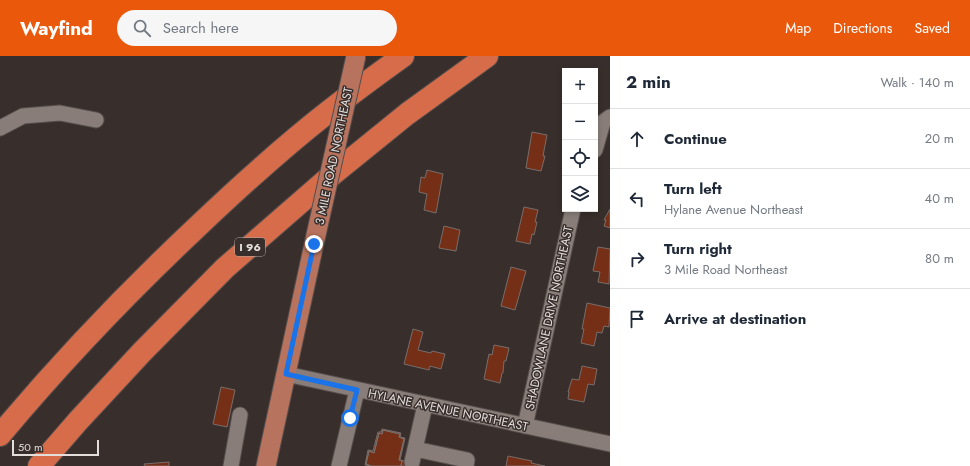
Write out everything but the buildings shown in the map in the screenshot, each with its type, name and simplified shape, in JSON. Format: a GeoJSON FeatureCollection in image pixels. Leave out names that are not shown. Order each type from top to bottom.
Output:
{"type":"FeatureCollection","features":[{"type":"Feature","properties":{"kind":"highway"},"geometry":{"type":"LineString","coordinates":[[0,435],[95,328],[215,209],[327,112],[403,56]]}},
{"type":"Feature","properties":{"kind":"highway","name":"I 96"},"geometry":{"type":"LineString","coordinates":[[39,466],[78,421],[142,352],[225,268],[333,174],[382,134],[487,56]]}},
{"type":"Feature","properties":{"kind":"main road","name":"3 MILE ROAD NORTHEAST"},"geometry":{"type":"LineString","coordinates":[[266,466],[356,56]]}},
{"type":"Feature","properties":{"kind":"street"},"geometry":{"type":"LineString","coordinates":[[0,128],[23,116],[60,112],[96,120]]}},
{"type":"Feature","properties":{"kind":"street"},"geometry":{"type":"LineString","coordinates":[[598,140],[603,122],[610,117]]}},
{"type":"Feature","properties":{"kind":"street","name":"SHADOWLANE DRIVE NORTHEAST"},"geometry":{"type":"LineString","coordinates":[[525,426],[572,212]]}},
{"type":"Feature","properties":{"kind":"street","name":"HYLANE AVENUE NORTHEAST"},"geometry":{"type":"LineString","coordinates":[[286,374],[610,444]]}},
{"type":"Feature","properties":{"kind":"street"},"geometry":{"type":"LineString","coordinates":[[339,466],[357,390]]}},
{"type":"Feature","properties":{"kind":"street"},"geometry":{"type":"LineString","coordinates":[[425,405],[414,456],[467,460],[466,466]]}},
{"type":"Feature","properties":{"kind":"street"},"geometry":{"type":"LineString","coordinates":[[231,466],[240,415]]}},
{"type":"Feature","properties":{"kind":"route"},"geometry":{"type":"LineString","coordinates":[[314,244],[286,374],[357,390],[350,418]]}}]}
